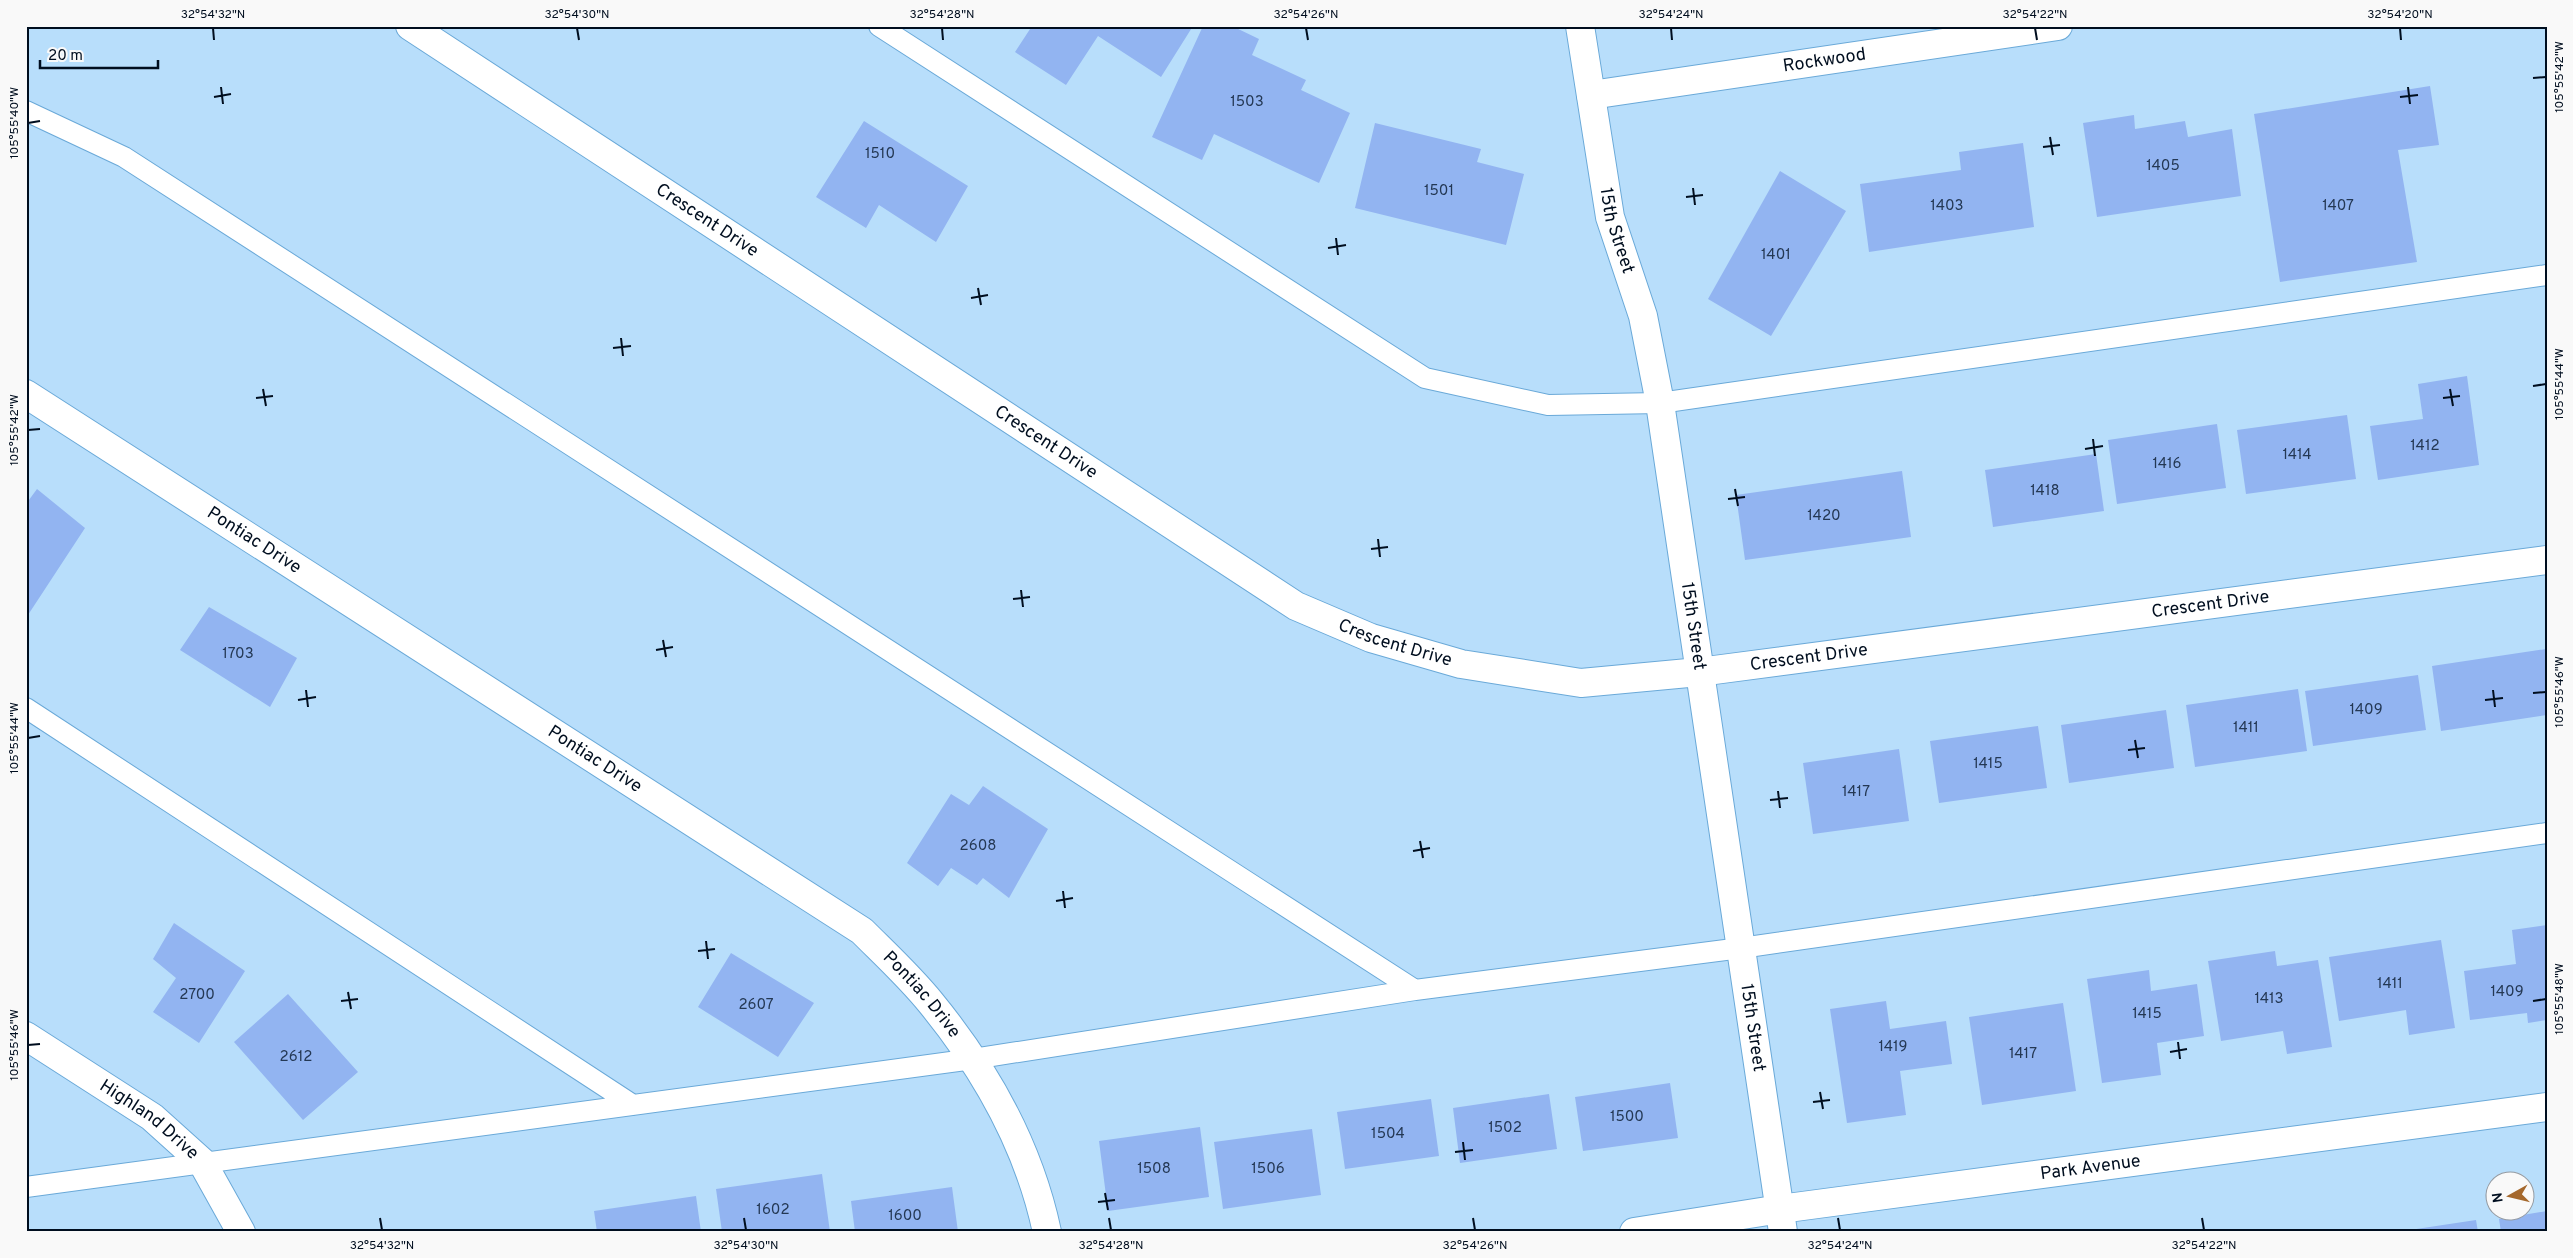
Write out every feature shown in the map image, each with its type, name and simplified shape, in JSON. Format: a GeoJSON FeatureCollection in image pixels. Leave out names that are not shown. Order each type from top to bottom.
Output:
{"type":"FeatureCollection","features":[{"type":"Feature","properties":{"kind":"street","name":"Crescent Drive"},"geometry":{"type":"LineString","coordinates":[[410,26],[1296,606],[1371,638],[1461,664],[1581,683],[1699,672],[2547,560]]}},
{"type":"Feature","properties":{"kind":"street","name":"15th Street"},"geometry":{"type":"LineString","coordinates":[[1580,26],[1610,217],[1643,316],[1660,403],[1782,1220]]}},
{"type":"Feature","properties":{"kind":"street","name":"Rockwood"},"geometry":{"type":"LineString","coordinates":[[1591,95],[2058,26]]}},
{"type":"Feature","properties":{"kind":"street","name":"Pontiac Drive"},"geometry":{"type":"LineString","coordinates":[[26,394],[862,931],[930,1002],[973,1060],[1014,1129],[1047,1232]]}},
{"type":"Feature","properties":{"kind":"street","name":"Highland Drive"},"geometry":{"type":"LineString","coordinates":[[26,1036],[152,1117],[202,1162],[241,1232]]}},
{"type":"Feature","properties":{"kind":"street","name":"Park Avenue"},"geometry":{"type":"LineString","coordinates":[[1634,1232],[1782,1220],[2547,1107]]}},
{"type":"Feature","properties":{"kind":"lane"},"geometry":{"type":"LineString","coordinates":[[879,26],[1425,378],[1548,405],[1660,403],[2547,275]]}},
{"type":"Feature","properties":{"kind":"lane"},"geometry":{"type":"LineString","coordinates":[[26,111],[124,157],[1414,990]]}},
{"type":"Feature","properties":{"kind":"lane"},"geometry":{"type":"LineString","coordinates":[[26,708],[633,1104]]}},
{"type":"Feature","properties":{"kind":"lane"},"geometry":{"type":"LineString","coordinates":[[26,1187],[633,1104],[973,1060],[1414,990],[1741,948],[2547,833]]}},
{"type":"Feature","properties":{"kind":"building"},"geometry":{"type":"Polygon","coordinates":[[[1032,26],[1193,26],[1161,77],[1098,36],[1066,85],[1015,52],[1032,26]]]}},
{"type":"Feature","properties":{"kind":"building"},"geometry":{"type":"Polygon","coordinates":[[[1203,26],[1232,26],[1259,39],[1252,55],[1306,80],[1301,90],[1350,113],[1319,183],[1214,134],[1202,160],[1152,137],[1203,26]]]}},
{"type":"Feature","properties":{"kind":"building"},"geometry":{"type":"Polygon","coordinates":[[[2430,86],[2439,145],[2398,150],[2417,262],[2280,282],[2254,114],[2430,86]]]}},
{"type":"Feature","properties":{"kind":"building"},"geometry":{"type":"Polygon","coordinates":[[[2134,115],[2135,129],[2185,121],[2188,137],[2232,129],[2241,196],[2097,217],[2083,123],[2134,115]]]}},
{"type":"Feature","properties":{"kind":"building"},"geometry":{"type":"Polygon","coordinates":[[[864,121],[968,186],[936,242],[879,205],[866,228],[816,197],[864,121]]]}},
{"type":"Feature","properties":{"kind":"building"},"geometry":{"type":"Polygon","coordinates":[[[1375,123],[1481,149],[1477,162],[1524,174],[1506,245],[1355,208],[1375,123]]]}},
{"type":"Feature","properties":{"kind":"building"},"geometry":{"type":"Polygon","coordinates":[[[2023,143],[2034,227],[1869,252],[1860,184],[1961,170],[1959,152],[2023,143]]]}},
{"type":"Feature","properties":{"kind":"building"},"geometry":{"type":"Polygon","coordinates":[[[1780,171],[1846,211],[1771,336],[1708,299],[1780,171]]]}},
{"type":"Feature","properties":{"kind":"building"},"geometry":{"type":"Polygon","coordinates":[[[2467,376],[2479,465],[2378,480],[2370,426],[2423,419],[2418,384],[2467,376]]]}},
{"type":"Feature","properties":{"kind":"building"},"geometry":{"type":"Polygon","coordinates":[[[2347,415],[2356,479],[2246,494],[2237,430],[2347,415]]]}},
{"type":"Feature","properties":{"kind":"building"},"geometry":{"type":"Polygon","coordinates":[[[2217,424],[2226,488],[2117,504],[2108,440],[2217,424]]]}},
{"type":"Feature","properties":{"kind":"building"},"geometry":{"type":"Polygon","coordinates":[[[2096,454],[2104,511],[1993,527],[1985,470],[2096,454]]]}},
{"type":"Feature","properties":{"kind":"building"},"geometry":{"type":"Polygon","coordinates":[[[1902,471],[1911,537],[1745,560],[1736,495],[1902,471]]]}},
{"type":"Feature","properties":{"kind":"building"},"geometry":{"type":"Polygon","coordinates":[[[37,489],[85,528],[26,618],[26,504],[37,489]]]}},
{"type":"Feature","properties":{"kind":"building"},"geometry":{"type":"Polygon","coordinates":[[[209,607],[297,658],[270,707],[180,650],[209,607]]]}},
{"type":"Feature","properties":{"kind":"building"},"geometry":{"type":"Polygon","coordinates":[[[2546,649],[2547,715],[2441,731],[2432,666],[2546,649]]]}},
{"type":"Feature","properties":{"kind":"building"},"geometry":{"type":"Polygon","coordinates":[[[2418,675],[2426,730],[2313,746],[2305,691],[2418,675]]]}},
{"type":"Feature","properties":{"kind":"building"},"geometry":{"type":"Polygon","coordinates":[[[2298,689],[2307,751],[2195,767],[2186,705],[2298,689]]]}},
{"type":"Feature","properties":{"kind":"building"},"geometry":{"type":"Polygon","coordinates":[[[2166,710],[2174,768],[2069,783],[2061,725],[2166,710]]]}},
{"type":"Feature","properties":{"kind":"building"},"geometry":{"type":"Polygon","coordinates":[[[2038,726],[2047,788],[1939,803],[1930,741],[2038,726]]]}},
{"type":"Feature","properties":{"kind":"building"},"geometry":{"type":"Polygon","coordinates":[[[1899,749],[1909,821],[1813,834],[1803,763],[1899,749]]]}},
{"type":"Feature","properties":{"kind":"building"},"geometry":{"type":"Polygon","coordinates":[[[983,786],[1048,829],[1009,898],[983,878],[977,885],[951,868],[938,886],[907,863],[951,794],[969,805],[983,786]]]}},
{"type":"Feature","properties":{"kind":"building"},"geometry":{"type":"Polygon","coordinates":[[[174,923],[245,971],[199,1043],[153,1012],[176,978],[153,959],[174,923]]]}},
{"type":"Feature","properties":{"kind":"building"},"geometry":{"type":"Polygon","coordinates":[[[2547,925],[2547,1020],[2528,1023],[2527,1013],[2470,1020],[2464,971],[2516,964],[2512,930],[2547,925]]]}},
{"type":"Feature","properties":{"kind":"building"},"geometry":{"type":"Polygon","coordinates":[[[2441,940],[2455,1028],[2409,1035],[2406,1010],[2339,1021],[2329,957],[2441,940]]]}},
{"type":"Feature","properties":{"kind":"building"},"geometry":{"type":"Polygon","coordinates":[[[2275,951],[2277,966],[2318,960],[2332,1047],[2287,1054],[2283,1031],[2221,1041],[2208,961],[2275,951]]]}},
{"type":"Feature","properties":{"kind":"building"},"geometry":{"type":"Polygon","coordinates":[[[731,953],[814,1003],[778,1057],[698,1007],[731,953]]]}},
{"type":"Feature","properties":{"kind":"building"},"geometry":{"type":"Polygon","coordinates":[[[2149,970],[2151,991],[2197,984],[2204,1036],[2157,1043],[2161,1075],[2102,1083],[2087,979],[2149,970]]]}},
{"type":"Feature","properties":{"kind":"building"},"geometry":{"type":"Polygon","coordinates":[[[288,994],[358,1072],[303,1120],[234,1042],[288,994]]]}},
{"type":"Feature","properties":{"kind":"building"},"geometry":{"type":"Polygon","coordinates":[[[1886,1001],[1890,1029],[1946,1021],[1952,1064],[1900,1071],[1906,1115],[1847,1123],[1830,1009],[1886,1001]]]}},
{"type":"Feature","properties":{"kind":"building"},"geometry":{"type":"Polygon","coordinates":[[[2063,1003],[2076,1091],[1982,1105],[1969,1017],[2063,1003]]]}},
{"type":"Feature","properties":{"kind":"building"},"geometry":{"type":"Polygon","coordinates":[[[1670,1083],[1678,1138],[1583,1151],[1575,1097],[1670,1083]]]}},
{"type":"Feature","properties":{"kind":"building"},"geometry":{"type":"Polygon","coordinates":[[[1549,1094],[1557,1149],[1460,1163],[1453,1108],[1549,1094]]]}},
{"type":"Feature","properties":{"kind":"building"},"geometry":{"type":"Polygon","coordinates":[[[1431,1099],[1439,1156],[1345,1169],[1337,1112],[1431,1099]]]}},
{"type":"Feature","properties":{"kind":"building"},"geometry":{"type":"Polygon","coordinates":[[[1200,1127],[1209,1197],[1108,1211],[1099,1141],[1200,1127]]]}},
{"type":"Feature","properties":{"kind":"building"},"geometry":{"type":"Polygon","coordinates":[[[1312,1129],[1321,1195],[1223,1209],[1214,1142],[1312,1129]]]}},
{"type":"Feature","properties":{"kind":"building"},"geometry":{"type":"Polygon","coordinates":[[[822,1174],[830,1232],[722,1232],[716,1189],[822,1174]]]}},
{"type":"Feature","properties":{"kind":"building"},"geometry":{"type":"Polygon","coordinates":[[[952,1187],[958,1232],[855,1232],[851,1201],[952,1187]]]}},
{"type":"Feature","properties":{"kind":"building"},"geometry":{"type":"Polygon","coordinates":[[[696,1196],[701,1232],[597,1232],[594,1211],[696,1196]]]}},
{"type":"Feature","properties":{"kind":"building"},"geometry":{"type":"Polygon","coordinates":[[[2547,1211],[2547,1232],[2501,1232],[2499,1220],[2536,1220],[2536,1213],[2547,1211]]]}},
{"type":"Feature","properties":{"kind":"building"},"geometry":{"type":"Polygon","coordinates":[[[2476,1220],[2478,1232],[2403,1232],[2403,1231],[2476,1220]]]}}]}
